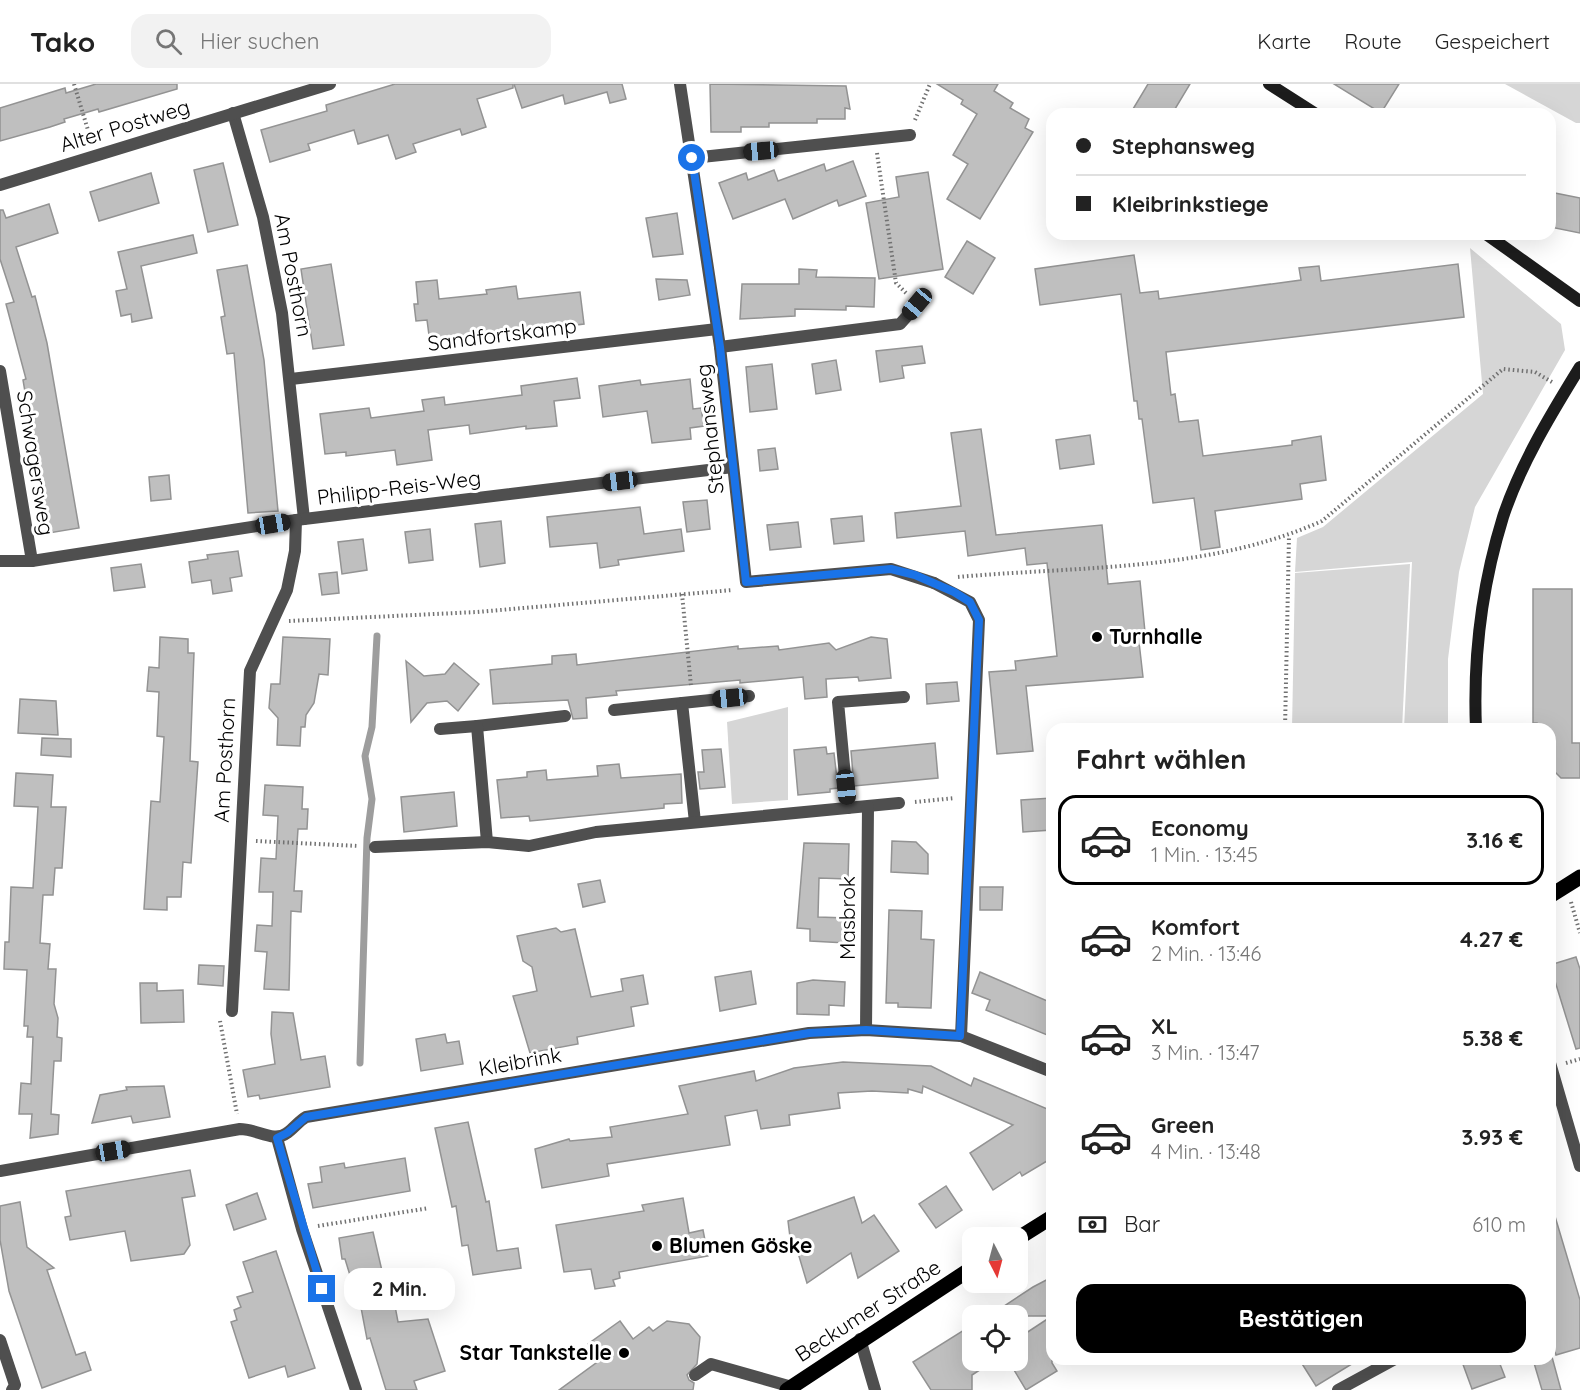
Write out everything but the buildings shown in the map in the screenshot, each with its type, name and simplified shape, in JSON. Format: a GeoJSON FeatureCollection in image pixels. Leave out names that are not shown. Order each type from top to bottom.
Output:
{"type":"FeatureCollection","features":[{"type":"Feature","properties":{"kind":"main road"},"geometry":{"type":"LineString","coordinates":[[1269,84],[1307,108]]}},
{"type":"Feature","properties":{"kind":"main road"},"geometry":{"type":"LineString","coordinates":[[1494,240],[1580,301]]}},
{"type":"Feature","properties":{"kind":"main road"},"geometry":{"type":"LineString","coordinates":[[1476,723],[1477,656],[1486,583],[1503,516],[1537,442],[1580,368]]}},
{"type":"Feature","properties":{"kind":"main road"},"geometry":{"type":"LineString","coordinates":[[1556,892],[1580,877]]}},
{"type":"Feature","properties":{"kind":"main road"},"geometry":{"type":"LineString","coordinates":[[1028,1232],[1046,1221]]}},
{"type":"Feature","properties":{"kind":"main road","name":"Beckumer Straße"},"geometry":{"type":"LineString","coordinates":[[790,1388],[860,1339],[962,1274]]}},
{"type":"Feature","properties":{"kind":"street","name":"Alter Postweg"},"geometry":{"type":"LineString","coordinates":[[0,185],[330,84]]}},
{"type":"Feature","properties":{"kind":"street","name":"Stephansweg"},"geometry":{"type":"LineString","coordinates":[[680,84],[720,347],[746,582]]}},
{"type":"Feature","properties":{"kind":"street","name":"Am Posthorn"},"geometry":{"type":"LineString","coordinates":[[232,113],[263,217],[282,313],[291,379],[300,520],[287,590],[270,622],[250,671],[232,1011]]}},
{"type":"Feature","properties":{"kind":"street"},"geometry":{"type":"LineString","coordinates":[[692,158],[875,141],[910,135]]}},
{"type":"Feature","properties":{"kind":"street"},"geometry":{"type":"LineString","coordinates":[[720,347],[900,324],[917,304]]}},
{"type":"Feature","properties":{"kind":"street","name":"Sandfortskamp"},"geometry":{"type":"LineString","coordinates":[[291,379],[717,330]]}},
{"type":"Feature","properties":{"kind":"street","name":"Schwagersweg"},"geometry":{"type":"LineString","coordinates":[[0,371],[32,561]]}},
{"type":"Feature","properties":{"kind":"street","name":"Philipp-Reis-Weg"},"geometry":{"type":"LineString","coordinates":[[0,561],[32,561],[300,520],[733,467]]}},
{"type":"Feature","properties":{"kind":"street"},"geometry":{"type":"LineString","coordinates":[[746,582],[891,569],[934,583],[970,602],[979,620],[960,1036]]}},
{"type":"Feature","properties":{"kind":"street"},"geometry":{"type":"LineString","coordinates":[[614,710],[749,696]]}},
{"type":"Feature","properties":{"kind":"street"},"geometry":{"type":"LineString","coordinates":[[848,808],[838,702],[904,697]]}},
{"type":"Feature","properties":{"kind":"street"},"geometry":{"type":"LineString","coordinates":[[687,703],[695,822]]}},
{"type":"Feature","properties":{"kind":"street"},"geometry":{"type":"LineString","coordinates":[[440,729],[565,716]]}},
{"type":"Feature","properties":{"kind":"street"},"geometry":{"type":"LineString","coordinates":[[477,726],[487,842]]}},
{"type":"Feature","properties":{"kind":"street"},"geometry":{"type":"LineString","coordinates":[[375,847],[487,842],[529,846],[596,832],[899,803]]}},
{"type":"Feature","properties":{"kind":"street","name":"Masbrok"},"geometry":{"type":"LineString","coordinates":[[866,1030],[868,807]]}},
{"type":"Feature","properties":{"kind":"street","name":"Kleibrink"},"geometry":{"type":"LineString","coordinates":[[277,1138],[287,1133],[306,1117],[809,1033],[866,1030],[960,1036],[1046,1070]]}},
{"type":"Feature","properties":{"kind":"street"},"geometry":{"type":"LineString","coordinates":[[1556,1084],[1580,1166]]}},
{"type":"Feature","properties":{"kind":"street"},"geometry":{"type":"LineString","coordinates":[[0,1171],[240,1129],[254,1129],[277,1138],[302,1229],[356,1390]]}},
{"type":"Feature","properties":{"kind":"street"},"geometry":{"type":"LineString","coordinates":[[860,1339],[875,1390]]}},
{"type":"Feature","properties":{"kind":"street"},"geometry":{"type":"LineString","coordinates":[[0,1340],[15,1385],[12,1390]]}},
{"type":"Feature","properties":{"kind":"street"},"geometry":{"type":"LineString","coordinates":[[695,1376],[711,1364],[790,1388]]}},
{"type":"Feature","properties":{"kind":"street"},"geometry":{"type":"LineString","coordinates":[[1338,1390],[1384,1365]]}},
{"type":"Feature","properties":{"kind":"path"},"geometry":{"type":"LineString","coordinates":[[74,84],[95,155]]}},
{"type":"Feature","properties":{"kind":"path"},"geometry":{"type":"LineString","coordinates":[[910,135],[930,84]]}},
{"type":"Feature","properties":{"kind":"path"},"geometry":{"type":"LineString","coordinates":[[875,141],[896,283],[917,304]]}},
{"type":"Feature","properties":{"kind":"path"},"geometry":{"type":"LineString","coordinates":[[934,583],[967,576],[1115,568],[1193,558],[1289,536],[1322,521],[1503,369],[1535,372],[1566,390]]}},
{"type":"Feature","properties":{"kind":"path"},"geometry":{"type":"LineString","coordinates":[[1285,723],[1289,536]]}},
{"type":"Feature","properties":{"kind":"path"},"geometry":{"type":"LineString","coordinates":[[270,622],[477,612],[736,590],[746,582]]}},
{"type":"Feature","properties":{"kind":"path"},"geometry":{"type":"LineString","coordinates":[[682,594],[687,703]]}},
{"type":"Feature","properties":{"kind":"path"},"geometry":{"type":"LineString","coordinates":[[899,803],[971,797]]}},
{"type":"Feature","properties":{"kind":"path"},"geometry":{"type":"LineString","coordinates":[[241,840],[358,846]]}},
{"type":"Feature","properties":{"kind":"path"},"geometry":{"type":"LineString","coordinates":[[1566,886],[1580,933]]}},
{"type":"Feature","properties":{"kind":"path"},"geometry":{"type":"LineString","coordinates":[[232,1011],[220,1021],[240,1129]]}},
{"type":"Feature","properties":{"kind":"path"},"geometry":{"type":"LineString","coordinates":[[302,1229],[429,1208]]}},
{"type":"Feature","properties":{"kind":"shaded area"},"geometry":{"type":"Polygon","coordinates":[[[1505,84],[1580,84],[1580,123],[1556,112],[1556,108],[1549,108],[1505,84]]]}},
{"type":"Feature","properties":{"kind":"shaded area"},"geometry":{"type":"Polygon","coordinates":[[[1470,248],[1561,324],[1565,350],[1475,507],[1459,572],[1448,659],[1448,723],[1404,723],[1412,562],[1295,572],[1297,538],[1323,527],[1483,394],[1470,248]]]}},
{"type":"Feature","properties":{"kind":"shaded area"},"geometry":{"type":"Polygon","coordinates":[[[1410,564],[1402,723],[1292,723],[1295,573],[1410,564]]]}},
{"type":"Feature","properties":{"kind":"shaded area"},"geometry":{"type":"Polygon","coordinates":[[[788,707],[788,800],[732,804],[727,722],[788,707]]]}},
{"type":"Feature","properties":{"kind":"waterway"},"geometry":{"type":"LineString","coordinates":[[360,1063],[367,838],[372,799],[365,756],[372,727],[377,636]]}},
{"type":"Feature","properties":{"kind":"place","name":"Turnhalle"},"geometry":{"type":"Point","coordinates":[1097,637]}},
{"type":"Feature","properties":{"kind":"place","name":"Blumen Göske"},"geometry":{"type":"Point","coordinates":[657,1246]}},
{"type":"Feature","properties":{"kind":"place","name":"Star Tankstelle"},"geometry":{"type":"Point","coordinates":[624,1353]}},
{"type":"Feature","properties":{"kind":"route"},"geometry":{"type":"LineString","coordinates":[[322,1289],[302,1229],[277,1138],[287,1133],[297,1122],[306,1117],[809,1033],[866,1030],[960,1036],[979,620],[976,610],[970,602],[954,592],[915,575],[891,569],[746,582],[720,347],[692,158]]}}]}
